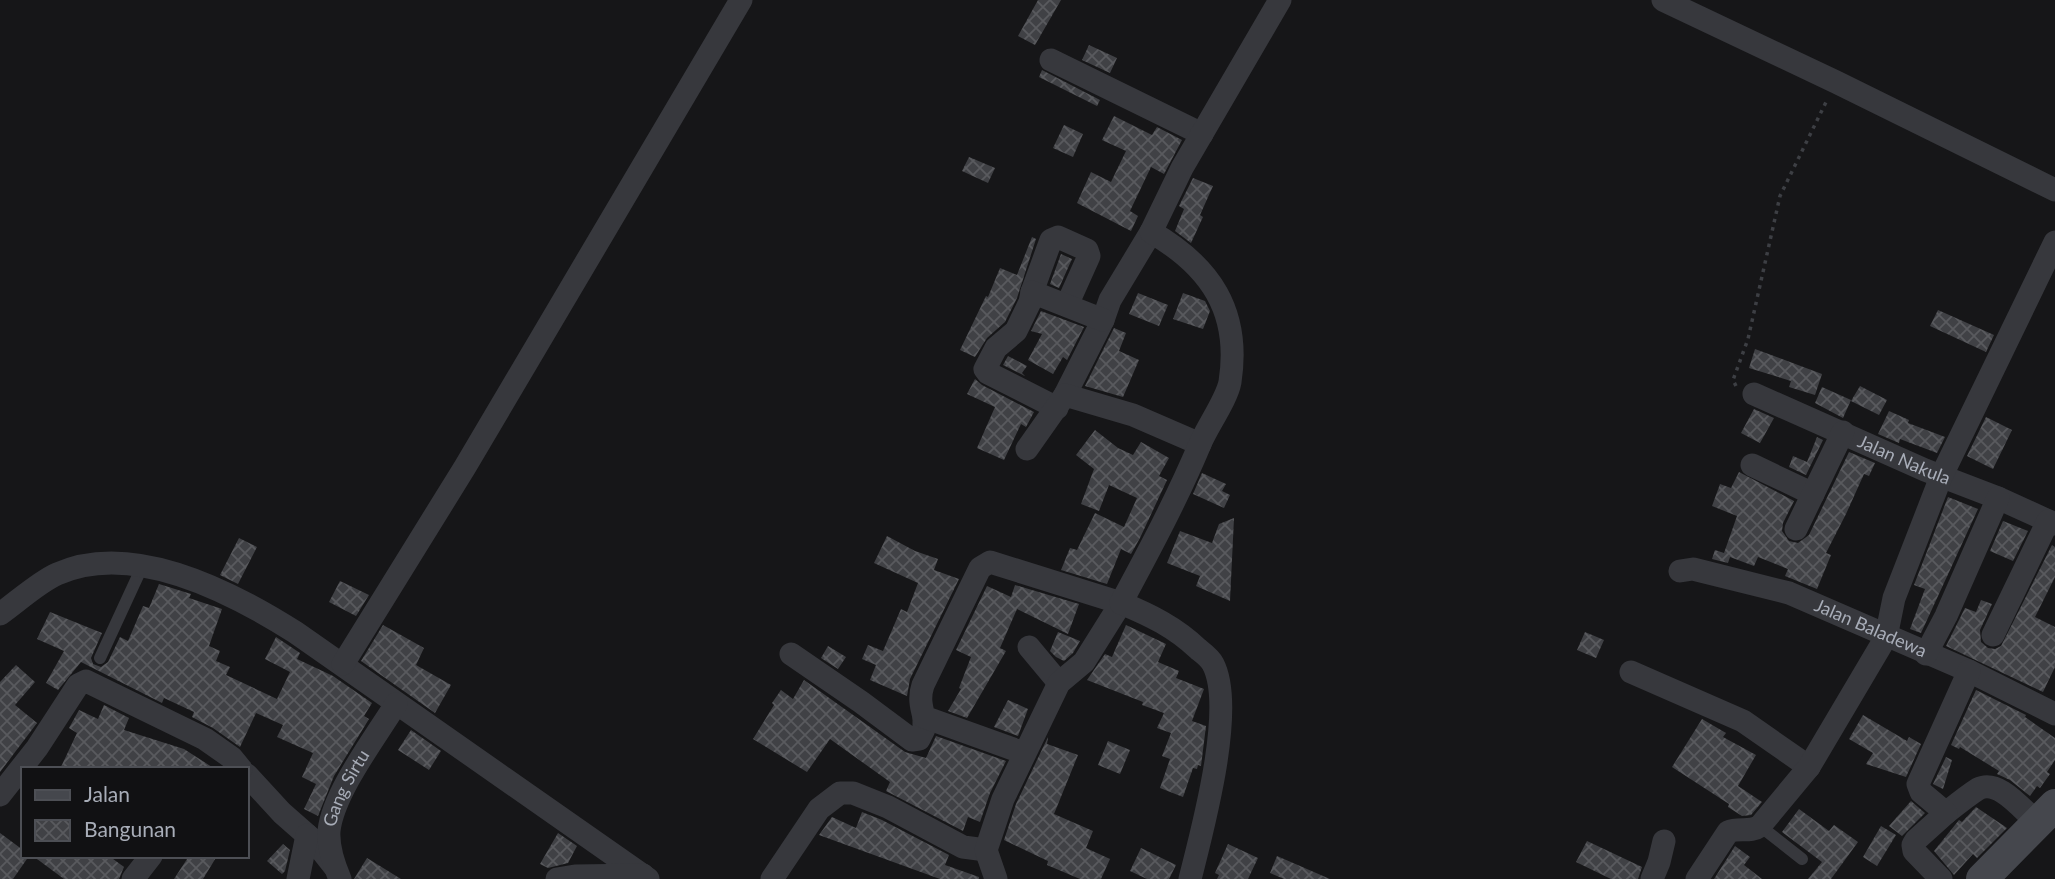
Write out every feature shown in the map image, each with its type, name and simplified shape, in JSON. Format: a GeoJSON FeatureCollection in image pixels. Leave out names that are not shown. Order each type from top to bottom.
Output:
{"type":"FeatureCollection","features":[{"type":"Feature","properties":{"kind":"main road"},"geometry":{"type":"LineString","coordinates":[[1982,879],[2046,814]]}},
{"type":"Feature","properties":{"kind":"street"},"geometry":{"type":"LineString","coordinates":[[343,664],[465,467],[741,0]]}},
{"type":"Feature","properties":{"kind":"street"},"geometry":{"type":"LineString","coordinates":[[1027,449],[1061,401],[1117,288],[1151,232],[1182,168],[1280,0]]}},
{"type":"Feature","properties":{"kind":"street"},"geometry":{"type":"LineString","coordinates":[[1663,0],[2055,190]]}},
{"type":"Feature","properties":{"kind":"street"},"geometry":{"type":"LineString","coordinates":[[1051,60],[1202,134]]}},
{"type":"Feature","properties":{"kind":"street"},"geometry":{"type":"LineString","coordinates":[[996,879],[986,850],[994,822],[1024,753],[1059,683],[1084,663],[1121,603],[1188,474],[1230,383],[1231,342],[1218,293],[1204,272],[1177,247],[1151,232]]}},
{"type":"Feature","properties":{"kind":"street"},"geometry":{"type":"LineString","coordinates":[[1067,305],[1089,256],[1087,250],[1058,237],[1051,240],[1030,302],[1016,331],[996,348],[985,369],[988,373],[1061,401],[1133,415],[1200,444]]}},
{"type":"Feature","properties":{"kind":"street"},"geometry":{"type":"LineString","coordinates":[[1697,879],[1728,832],[1733,829],[1750,830],[1759,826],[1809,766],[1886,637],[1894,598],[1941,477],[2055,242]]}},
{"type":"Feature","properties":{"kind":"street"},"geometry":{"type":"LineString","coordinates":[[1032,292],[1103,320]]}},
{"type":"Feature","properties":{"kind":"street","name":"Jalan Nakula"},"geometry":{"type":"LineString","coordinates":[[1754,394],[1941,477],[2052,522]]}},
{"type":"Feature","properties":{"kind":"street"},"geometry":{"type":"LineString","coordinates":[[1796,529],[1843,432]]}},
{"type":"Feature","properties":{"kind":"street"},"geometry":{"type":"LineString","coordinates":[[1752,465],[1813,494]]}},
{"type":"Feature","properties":{"kind":"street"},"geometry":{"type":"LineString","coordinates":[[1926,654],[1946,616],[1998,498]]}},
{"type":"Feature","properties":{"kind":"street"},"geometry":{"type":"LineString","coordinates":[[1993,635],[2052,522]]}},
{"type":"Feature","properties":{"kind":"street"},"geometry":{"type":"LineString","coordinates":[[0,614],[57,574],[93,564],[121,563],[194,580],[262,611],[343,664],[396,704],[645,877]]}},
{"type":"Feature","properties":{"kind":"street"},"geometry":{"type":"LineString","coordinates":[[791,654],[912,740],[919,738],[924,729],[920,694],[923,685],[970,587],[984,564],[1000,564],[1121,603],[1162,620],[1189,640],[1213,663],[1220,690],[1219,733],[1211,793],[1190,879]]}},
{"type":"Feature","properties":{"kind":"street","name":"Jalan Baladewa"},"geometry":{"type":"LineString","coordinates":[[1680,571],[1693,569],[1789,593],[1969,671],[2055,714]]}},
{"type":"Feature","properties":{"kind":"street"},"geometry":{"type":"LineString","coordinates":[[1029,647],[1059,683]]}},
{"type":"Feature","properties":{"kind":"street"},"geometry":{"type":"LineString","coordinates":[[1946,813],[1921,792],[1918,784],[1969,671]]}},
{"type":"Feature","properties":{"kind":"street"},"geometry":{"type":"LineString","coordinates":[[1631,672],[1743,721],[1809,766]]}},
{"type":"Feature","properties":{"kind":"street"},"geometry":{"type":"LineString","coordinates":[[22,767],[78,685],[86,681],[205,739],[232,758],[238,767]]}},
{"type":"Feature","properties":{"kind":"street","name":"Gang Sirtu"},"geometry":{"type":"LineString","coordinates":[[337,873],[329,833],[338,798],[396,704]]}},
{"type":"Feature","properties":{"kind":"street"},"geometry":{"type":"LineString","coordinates":[[924,717],[1024,753]]}},
{"type":"Feature","properties":{"kind":"street"},"geometry":{"type":"LineString","coordinates":[[0,795],[21,768]]}},
{"type":"Feature","properties":{"kind":"street"},"geometry":{"type":"LineString","coordinates":[[248,781],[315,842],[337,873]]}},
{"type":"Feature","properties":{"kind":"street"},"geometry":{"type":"LineString","coordinates":[[1941,879],[1914,851],[1913,845],[1946,813],[1980,788],[1998,789],[2046,814]]}},
{"type":"Feature","properties":{"kind":"street"},"geometry":{"type":"LineString","coordinates":[[772,879],[819,809],[840,793],[853,793],[888,807],[963,847],[986,850]]}},
{"type":"Feature","properties":{"kind":"street"},"geometry":{"type":"LineString","coordinates":[[298,879],[307,835]]}},
{"type":"Feature","properties":{"kind":"street"},"geometry":{"type":"LineString","coordinates":[[1651,879],[1664,841]]}},
{"type":"Feature","properties":{"kind":"street"},"geometry":{"type":"LineString","coordinates":[[133,879],[149,858]]}},
{"type":"Feature","properties":{"kind":"street"},"geometry":{"type":"LineString","coordinates":[[557,879],[575,876],[645,877]]}},
{"type":"Feature","properties":{"kind":"lane"},"geometry":{"type":"LineString","coordinates":[[100,658],[142,567]]}},
{"type":"Feature","properties":{"kind":"lane"},"geometry":{"type":"LineString","coordinates":[[1759,826],[1802,859]]}},
{"type":"Feature","properties":{"kind":"path"},"geometry":{"type":"LineString","coordinates":[[1754,394],[1732,383],[1748,339],[1780,196],[1836,82]]}},
{"type":"Feature","properties":{"kind":"building"},"geometry":{"type":"Polygon","coordinates":[[[1038,0],[1061,0],[1035,45],[1018,36],[1038,0]]]}},
{"type":"Feature","properties":{"kind":"building"},"geometry":{"type":"Polygon","coordinates":[[[1089,45],[1117,58],[1110,73],[1082,60],[1089,45]]]}},
{"type":"Feature","properties":{"kind":"building"},"geometry":{"type":"Polygon","coordinates":[[[1042,70],[1100,100],[1097,106],[1039,77],[1042,70]]]}},
{"type":"Feature","properties":{"kind":"building"},"geometry":{"type":"Polygon","coordinates":[[[1114,116],[1152,135],[1157,127],[1182,140],[1164,174],[1151,167],[1130,211],[1138,216],[1131,231],[1077,203],[1091,172],[1111,182],[1126,151],[1102,140],[1114,116]]]}},
{"type":"Feature","properties":{"kind":"building"},"geometry":{"type":"Polygon","coordinates":[[[1064,125],[1083,134],[1073,157],[1053,148],[1064,125]]]}},
{"type":"Feature","properties":{"kind":"building"},"geometry":{"type":"Polygon","coordinates":[[[969,157],[995,168],[988,183],[962,171],[969,157]]]}},
{"type":"Feature","properties":{"kind":"building"},"geometry":{"type":"Polygon","coordinates":[[[1193,178],[1213,186],[1191,243],[1175,231],[1184,209],[1179,206],[1193,178]]]}},
{"type":"Feature","properties":{"kind":"building"},"geometry":{"type":"Polygon","coordinates":[[[1032,237],[1036,239],[1017,298],[1005,322],[987,338],[975,357],[960,350],[1000,268],[1017,275],[1032,237]]]}},
{"type":"Feature","properties":{"kind":"building"},"geometry":{"type":"Polygon","coordinates":[[[1061,254],[1072,259],[1059,288],[1050,284],[1061,254]]]}},
{"type":"Feature","properties":{"kind":"building"},"geometry":{"type":"Polygon","coordinates":[[[1138,293],[1168,305],[1159,326],[1129,314],[1138,293]]]}},
{"type":"Feature","properties":{"kind":"building"},"geometry":{"type":"Polygon","coordinates":[[[1183,293],[1205,301],[1210,311],[1203,329],[1173,319],[1183,293]]]}},
{"type":"Feature","properties":{"kind":"building"},"geometry":{"type":"Polygon","coordinates":[[[1938,310],[1994,335],[1986,352],[1930,326],[1938,310]]]}},
{"type":"Feature","properties":{"kind":"building"},"geometry":{"type":"Polygon","coordinates":[[[1041,311],[1084,327],[1067,360],[1063,357],[1053,374],[1028,360],[1042,334],[1031,331],[1041,311]]]}},
{"type":"Feature","properties":{"kind":"building"},"geometry":{"type":"Polygon","coordinates":[[[1114,328],[1126,333],[1119,351],[1139,360],[1123,397],[1085,386],[1114,328]]]}},
{"type":"Feature","properties":{"kind":"building"},"geometry":{"type":"Polygon","coordinates":[[[1755,349],[1822,374],[1815,395],[1789,387],[1791,381],[1749,368],[1755,349]]]}},
{"type":"Feature","properties":{"kind":"building"},"geometry":{"type":"Polygon","coordinates":[[[1008,356],[1027,366],[1022,373],[1025,376],[1003,365],[1008,356]]]}},
{"type":"Feature","properties":{"kind":"building"},"geometry":{"type":"Polygon","coordinates":[[[975,379],[1034,412],[1026,427],[1021,424],[1004,460],[977,448],[995,407],[967,394],[975,379]]]}},
{"type":"Feature","properties":{"kind":"building"},"geometry":{"type":"Polygon","coordinates":[[[1860,386],[1887,400],[1879,415],[1851,401],[1860,386]]]}},
{"type":"Feature","properties":{"kind":"building"},"geometry":{"type":"Polygon","coordinates":[[[1822,387],[1851,400],[1843,418],[1815,403],[1822,387]]]}},
{"type":"Feature","properties":{"kind":"building"},"geometry":{"type":"Polygon","coordinates":[[[1754,409],[1774,418],[1760,443],[1741,433],[1754,409]]]}},
{"type":"Feature","properties":{"kind":"building"},"geometry":{"type":"Polygon","coordinates":[[[1889,411],[1909,420],[1908,423],[1945,437],[1937,453],[1900,439],[1899,443],[1878,434],[1889,411]]]}},
{"type":"Feature","properties":{"kind":"building"},"geometry":{"type":"Polygon","coordinates":[[[1986,417],[2012,430],[1993,469],[1967,456],[1986,417]]]}},
{"type":"Feature","properties":{"kind":"building"},"geometry":{"type":"Polygon","coordinates":[[[1095,430],[1118,448],[1133,455],[1141,442],[1169,458],[1159,476],[1167,480],[1140,538],[1131,554],[1121,549],[1107,584],[1061,570],[1070,548],[1077,550],[1095,513],[1124,527],[1137,498],[1109,485],[1099,511],[1081,504],[1094,469],[1076,455],[1095,430]]]}},
{"type":"Feature","properties":{"kind":"building"},"geometry":{"type":"Polygon","coordinates":[[[1817,437],[1823,440],[1806,475],[1789,467],[1793,456],[1807,462],[1817,437]]]}},
{"type":"Feature","properties":{"kind":"building"},"geometry":{"type":"Polygon","coordinates":[[[1849,452],[1875,463],[1869,476],[1864,474],[1826,553],[1831,555],[1817,589],[1785,576],[1788,569],[1758,557],[1754,566],[1730,557],[1728,563],[1712,559],[1715,550],[1724,553],[1737,516],[1712,506],[1720,484],[1731,488],[1739,472],[1794,501],[1782,531],[1789,541],[1798,543],[1809,535],[1849,452]]]}},
{"type":"Feature","properties":{"kind":"building"},"geometry":{"type":"Polygon","coordinates":[[[1202,473],[1226,484],[1222,491],[1230,495],[1224,508],[1193,494],[1202,473]]]}},
{"type":"Feature","properties":{"kind":"building"},"geometry":{"type":"Polygon","coordinates":[[[1948,497],[1978,509],[1921,633],[1910,629],[1925,589],[1914,585],[1948,497]]]}},
{"type":"Feature","properties":{"kind":"building"},"geometry":{"type":"Polygon","coordinates":[[[1234,518],[1230,601],[1196,586],[1200,576],[1167,563],[1180,531],[1212,543],[1219,524],[1234,518]]]}},
{"type":"Feature","properties":{"kind":"building"},"geometry":{"type":"Polygon","coordinates":[[[2003,521],[2028,531],[2013,561],[1990,551],[2003,521]]]}},
{"type":"Feature","properties":{"kind":"building"},"geometry":{"type":"Polygon","coordinates":[[[887,536],[915,551],[938,559],[934,570],[959,579],[910,679],[907,696],[870,680],[876,665],[862,659],[868,645],[883,651],[901,609],[907,612],[918,583],[874,563],[887,536]]]}},
{"type":"Feature","properties":{"kind":"building"},"geometry":{"type":"Polygon","coordinates":[[[239,538],[257,547],[238,584],[220,575],[239,538]]]}},
{"type":"Feature","properties":{"kind":"building"},"geometry":{"type":"Polygon","coordinates":[[[2052,545],[2055,547],[2055,577],[2035,617],[2055,627],[2055,667],[2043,692],[1946,646],[1965,608],[1976,612],[1981,600],[1992,604],[1980,630],[1981,642],[1988,648],[2001,646],[2052,545]]]}},
{"type":"Feature","properties":{"kind":"building"},"geometry":{"type":"Polygon","coordinates":[[[340,581],[369,595],[356,616],[329,602],[340,581]]]}},
{"type":"Feature","properties":{"kind":"building"},"geometry":{"type":"Polygon","coordinates":[[[159,584],[191,594],[189,598],[222,609],[209,646],[220,651],[216,661],[230,667],[226,675],[277,699],[290,672],[265,659],[276,637],[300,653],[297,659],[333,676],[372,703],[364,716],[369,719],[334,776],[318,816],[304,809],[316,784],[302,777],[313,753],[277,737],[283,725],[256,713],[240,747],[192,717],[194,712],[164,698],[162,703],[81,662],[58,690],[46,683],[64,651],[37,639],[50,612],[102,633],[91,658],[93,664],[101,667],[108,662],[120,637],[128,641],[143,606],[149,608],[159,584]]]}},
{"type":"Feature","properties":{"kind":"building"},"geometry":{"type":"Polygon","coordinates":[[[1015,585],[1079,604],[1068,634],[1017,609],[1000,648],[1006,651],[967,718],[948,711],[961,689],[959,688],[971,657],[956,650],[987,586],[1011,597],[1015,585]]]}},
{"type":"Feature","properties":{"kind":"building"},"geometry":{"type":"Polygon","coordinates":[[[383,625],[424,648],[416,665],[451,685],[435,713],[361,661],[383,625]]]}},
{"type":"Feature","properties":{"kind":"building"},"geometry":{"type":"Polygon","coordinates":[[[1126,625],[1166,644],[1158,662],[1179,671],[1176,678],[1204,689],[1192,721],[1206,726],[1201,766],[1193,768],[1183,797],[1160,788],[1170,759],[1162,756],[1171,733],[1157,728],[1164,713],[1087,680],[1105,654],[1112,657],[1126,625]]]}},
{"type":"Feature","properties":{"kind":"building"},"geometry":{"type":"Polygon","coordinates":[[[1058,632],[1080,641],[1064,661],[1050,651],[1058,632]]]}},
{"type":"Feature","properties":{"kind":"building"},"geometry":{"type":"Polygon","coordinates":[[[1585,632],[1604,640],[1596,658],[1577,650],[1585,632]]]}},
{"type":"Feature","properties":{"kind":"building"},"geometry":{"type":"Polygon","coordinates":[[[828,646],[846,657],[838,669],[821,658],[828,646]]]}},
{"type":"Feature","properties":{"kind":"building"},"geometry":{"type":"Polygon","coordinates":[[[16,665],[35,682],[15,705],[37,723],[0,772],[0,682],[16,665]]]}},
{"type":"Feature","properties":{"kind":"building"},"geometry":{"type":"Polygon","coordinates":[[[804,680],[905,752],[926,758],[936,736],[1006,761],[990,793],[980,822],[968,817],[963,831],[886,791],[890,782],[830,739],[807,772],[753,739],[781,690],[793,699],[804,680]]]}},
{"type":"Feature","properties":{"kind":"building"},"geometry":{"type":"Polygon","coordinates":[[[1976,690],[2026,715],[2025,717],[2055,738],[2055,760],[2047,772],[2050,774],[2030,796],[2010,780],[1997,774],[1999,771],[1960,747],[1959,749],[1951,745],[1976,690]]]}},
{"type":"Feature","properties":{"kind":"building"},"geometry":{"type":"Polygon","coordinates":[[[1008,700],[1028,709],[1018,736],[994,727],[1008,700]]]}},
{"type":"Feature","properties":{"kind":"building"},"geometry":{"type":"Polygon","coordinates":[[[104,705],[129,718],[124,730],[184,749],[212,767],[61,767],[77,733],[69,728],[79,710],[98,719],[104,705]]]}},
{"type":"Feature","properties":{"kind":"building"},"geometry":{"type":"Polygon","coordinates":[[[1863,715],[1907,741],[1909,737],[1921,744],[1906,777],[1866,764],[1873,753],[1849,739],[1863,715]]]}},
{"type":"Feature","properties":{"kind":"building"},"geometry":{"type":"Polygon","coordinates":[[[1702,719],[1726,733],[1723,737],[1756,755],[1738,786],[1762,802],[1751,815],[1742,816],[1728,807],[1729,804],[1672,767],[1702,719]]]}},
{"type":"Feature","properties":{"kind":"building"},"geometry":{"type":"Polygon","coordinates":[[[411,730],[441,751],[429,770],[398,750],[411,730]]]}},
{"type":"Feature","properties":{"kind":"building"},"geometry":{"type":"Polygon","coordinates":[[[1048,737],[1047,744],[1078,755],[1054,814],[1093,831],[1086,848],[1110,859],[1101,879],[1080,879],[1047,865],[1048,861],[1004,840],[1016,804],[1048,737]]]}},
{"type":"Feature","properties":{"kind":"building"},"geometry":{"type":"Polygon","coordinates":[[[1108,741],[1130,750],[1120,774],[1098,765],[1108,741]]]}},
{"type":"Feature","properties":{"kind":"building"},"geometry":{"type":"Polygon","coordinates":[[[1946,757],[1952,760],[1943,789],[1933,784],[1946,757]]]}},
{"type":"Feature","properties":{"kind":"building"},"geometry":{"type":"Polygon","coordinates":[[[1911,801],[1925,813],[1902,836],[1889,826],[1911,801]]]}},
{"type":"Feature","properties":{"kind":"building"},"geometry":{"type":"Polygon","coordinates":[[[1976,807],[2007,828],[1977,858],[1973,854],[1954,875],[1934,851],[1959,820],[1962,822],[1976,807]]]}},
{"type":"Feature","properties":{"kind":"building"},"geometry":{"type":"Polygon","coordinates":[[[1799,809],[1829,831],[1834,825],[1858,842],[1831,879],[1808,879],[1822,862],[1782,832],[1799,809]]]}},
{"type":"Feature","properties":{"kind":"building"},"geometry":{"type":"Polygon","coordinates":[[[862,812],[949,855],[945,865],[979,879],[940,879],[819,835],[832,817],[856,828],[862,812]]]}},
{"type":"Feature","properties":{"kind":"building"},"geometry":{"type":"Polygon","coordinates":[[[1881,826],[1896,835],[1877,866],[1863,857],[1881,826]]]}},
{"type":"Feature","properties":{"kind":"building"},"geometry":{"type":"Polygon","coordinates":[[[0,833],[21,849],[21,858],[28,858],[13,879],[0,879],[0,833]]]}},
{"type":"Feature","properties":{"kind":"building"},"geometry":{"type":"Polygon","coordinates":[[[558,833],[577,846],[568,863],[548,868],[540,864],[558,833]]]}},
{"type":"Feature","properties":{"kind":"building"},"geometry":{"type":"Polygon","coordinates":[[[1587,841],[1642,867],[1638,879],[1611,879],[1576,862],[1587,841]]]}},
{"type":"Feature","properties":{"kind":"building"},"geometry":{"type":"Polygon","coordinates":[[[283,844],[290,850],[282,874],[267,861],[283,844]]]}},
{"type":"Feature","properties":{"kind":"building"},"geometry":{"type":"Polygon","coordinates":[[[1228,844],[1258,858],[1248,879],[1217,879],[1219,875],[1215,873],[1228,844]]]}},
{"type":"Feature","properties":{"kind":"building"},"geometry":{"type":"Polygon","coordinates":[[[1735,846],[1750,857],[1744,865],[1762,879],[1714,879],[1735,846]]]}},
{"type":"Feature","properties":{"kind":"building"},"geometry":{"type":"Polygon","coordinates":[[[1141,848],[1176,865],[1169,879],[1147,879],[1130,871],[1141,848]]]}},
{"type":"Feature","properties":{"kind":"building"},"geometry":{"type":"Polygon","coordinates":[[[1277,856],[1330,879],[1284,879],[1270,873],[1277,856]]]}},
{"type":"Feature","properties":{"kind":"building"},"geometry":{"type":"Polygon","coordinates":[[[36,858],[112,858],[124,867],[119,879],[64,879],[36,858]]]}},
{"type":"Feature","properties":{"kind":"building"},"geometry":{"type":"Polygon","coordinates":[[[188,858],[216,858],[203,879],[174,879],[188,858]]]}},
{"type":"Feature","properties":{"kind":"building"},"geometry":{"type":"Polygon","coordinates":[[[367,858],[401,879],[354,879],[367,858]]]}}]}
